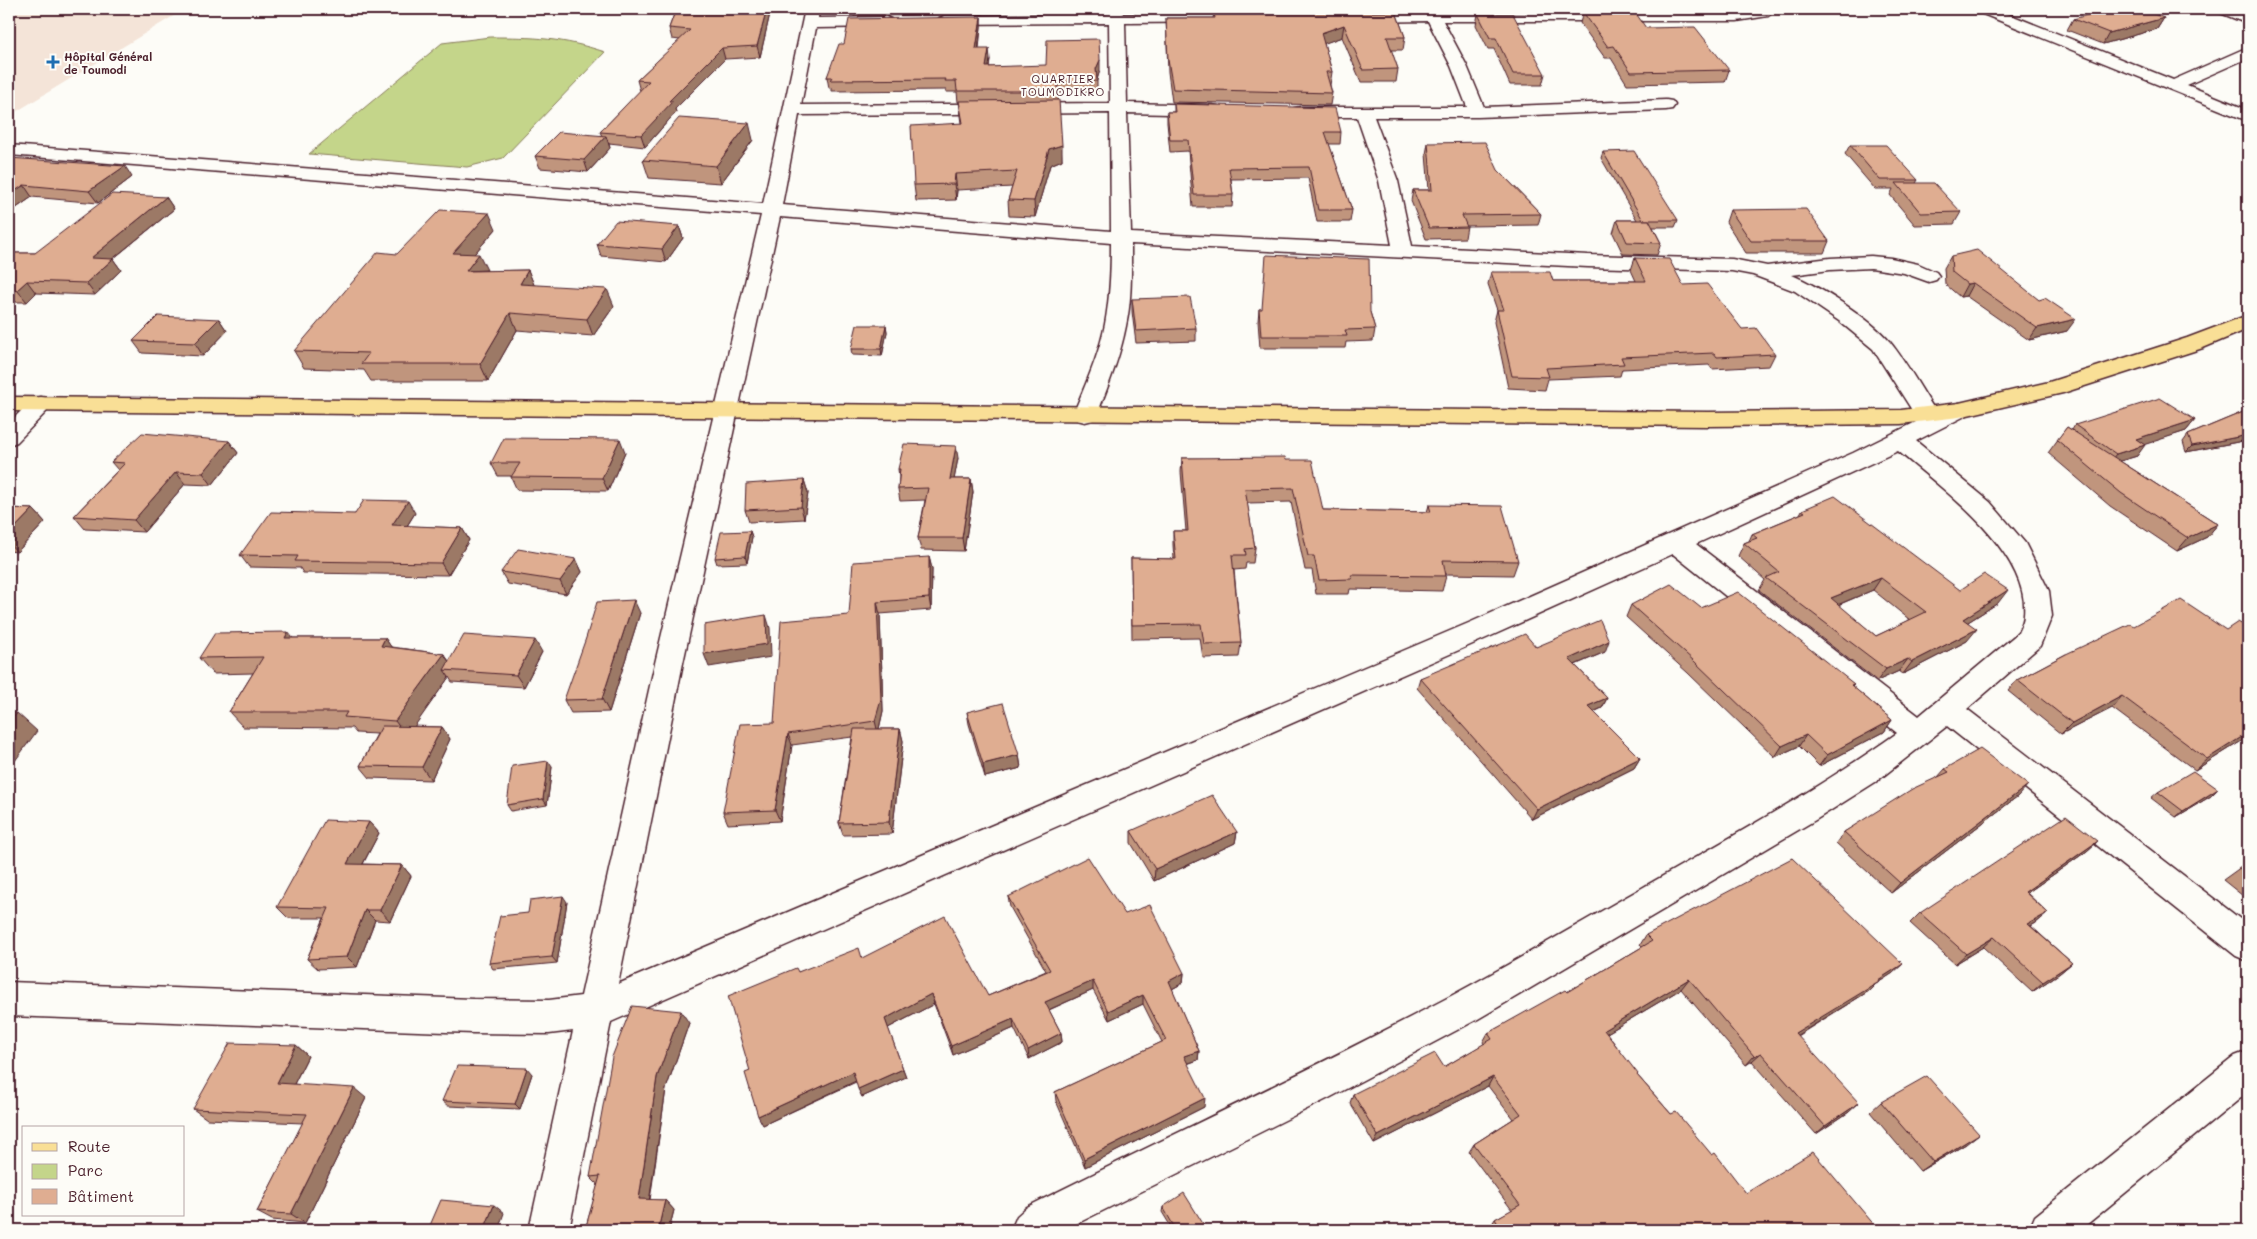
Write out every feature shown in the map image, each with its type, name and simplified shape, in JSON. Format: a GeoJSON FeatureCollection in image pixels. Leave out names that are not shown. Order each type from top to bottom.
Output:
{"type":"FeatureCollection","features":[{"type":"Feature","properties":{"kind":"main road"},"geometry":{"type":"LineString","coordinates":[[9,404],[725,412],[1708,419],[1883,417],[1959,410],[2055,388],[2195,343],[2248,321]]}},
{"type":"Feature","properties":{"kind":"street"},"geometry":{"type":"LineString","coordinates":[[1345,17],[1703,16],[1749,15],[1769,9]]}},
{"type":"Feature","properties":{"kind":"street"},"geometry":{"type":"LineString","coordinates":[[1983,9],[2248,116]]}},
{"type":"Feature","properties":{"kind":"street"},"geometry":{"type":"LineString","coordinates":[[2222,9],[2248,19]]}},
{"type":"Feature","properties":{"kind":"street"},"geometry":{"type":"LineString","coordinates":[[1085,414],[1101,377],[1116,324],[1121,287],[1121,161],[1116,13]]}},
{"type":"Feature","properties":{"kind":"street"},"geometry":{"type":"LineString","coordinates":[[931,15],[930,21],[1116,13],[1266,17]]}},
{"type":"Feature","properties":{"kind":"street"},"geometry":{"type":"LineString","coordinates":[[549,1230],[725,412],[772,209],[810,16],[902,22]]}},
{"type":"Feature","properties":{"kind":"street"},"geometry":{"type":"LineString","coordinates":[[1433,17],[1459,66],[1478,112]]}},
{"type":"Feature","properties":{"kind":"street"},"geometry":{"type":"LineString","coordinates":[[2172,86],[2248,52]]}},
{"type":"Feature","properties":{"kind":"street"},"geometry":{"type":"LineString","coordinates":[[1285,112],[1478,112],[1666,105]]}},
{"type":"Feature","properties":{"kind":"street"},"geometry":{"type":"LineString","coordinates":[[792,110],[1118,108],[1226,110]]}},
{"type":"Feature","properties":{"kind":"street"},"geometry":{"type":"LineString","coordinates":[[1364,113],[1390,182],[1399,220],[1403,252]]}},
{"type":"Feature","properties":{"kind":"street"},"geometry":{"type":"LineString","coordinates":[[9,150],[1122,238],[1588,261],[1732,265],[1765,272],[1802,287],[1847,316],[1881,345],[1925,413]]}},
{"type":"Feature","properties":{"kind":"street"},"geometry":{"type":"LineString","coordinates":[[1765,272],[1839,264],[1877,264],[1902,265],[1928,276]]}},
{"type":"Feature","properties":{"kind":"street"},"geometry":{"type":"LineString","coordinates":[[9,437],[41,404]]}},
{"type":"Feature","properties":{"kind":"street"},"geometry":{"type":"LineString","coordinates":[[9,999],[473,1016],[549,1016],[596,1011],[1481,629],[1901,441],[1959,410]]}},
{"type":"Feature","properties":{"kind":"street"},"geometry":{"type":"LineString","coordinates":[[1031,1230],[1050,1217],[1316,1085],[1465,1007],[1806,810],[1866,772],[1919,733],[2030,639],[2038,616],[2036,591],[2016,549],[1981,508],[1901,441]]}},
{"type":"Feature","properties":{"kind":"street"},"geometry":{"type":"LineString","coordinates":[[1676,542],[1919,733]]}},
{"type":"Feature","properties":{"kind":"street"},"geometry":{"type":"LineString","coordinates":[[1946,710],[2248,945]]}},
{"type":"Feature","properties":{"kind":"street"},"geometry":{"type":"LineString","coordinates":[[2049,1230],[2248,1068]]}},
{"type":"Feature","properties":{"kind":"shaded area","name":"Hôpital Général de Toumodi"},"geometry":{"type":"Polygon","coordinates":[[[9,9],[185,9],[9,116],[9,9]]]}},
{"type":"Feature","properties":{"kind":"green space"},"geometry":{"type":"Polygon","coordinates":[[[490,37],[548,39],[605,52],[503,158],[467,167],[309,154],[442,43],[490,37]]]}},
{"type":"Feature","properties":{"kind":"building"},"geometry":{"type":"Polygon","coordinates":[[[676,9],[767,9],[757,46],[722,48],[669,101],[673,101],[641,135],[600,132],[649,81],[637,80],[690,30],[669,28],[676,9]]]}},
{"type":"Feature","properties":{"kind":"building"},"geometry":{"type":"Polygon","coordinates":[[[2109,9],[2141,9],[2164,18],[2109,33],[2073,19],[2109,9]]]}},
{"type":"Feature","properties":{"kind":"building"},"geometry":{"type":"Polygon","coordinates":[[[1396,12],[1405,37],[1387,37],[1398,69],[1363,70],[1344,25],[1321,33],[1332,72],[1326,72],[1332,93],[1173,89],[1168,60],[1166,18],[1215,18],[1214,13],[1396,12]]]}},
{"type":"Feature","properties":{"kind":"building"},"geometry":{"type":"Polygon","coordinates":[[[1583,12],[1635,12],[1646,28],[1695,27],[1729,70],[1631,72],[1614,46],[1608,47],[1583,12]]]}},
{"type":"Feature","properties":{"kind":"building"},"geometry":{"type":"Polygon","coordinates":[[[1478,14],[1513,14],[1545,74],[1513,74],[1496,38],[1490,38],[1478,14]]]}},
{"type":"Feature","properties":{"kind":"building"},"geometry":{"type":"Polygon","coordinates":[[[981,17],[976,49],[989,49],[986,67],[1046,65],[1047,40],[1099,39],[1100,60],[1096,69],[1097,81],[1058,82],[1058,91],[957,91],[956,81],[945,81],[946,79],[830,80],[832,77],[827,77],[839,44],[844,44],[849,19],[981,17]]]}},
{"type":"Feature","properties":{"kind":"building"},"geometry":{"type":"Polygon","coordinates":[[[1059,100],[1062,145],[1049,149],[1034,201],[1008,200],[1017,171],[955,174],[954,184],[914,185],[911,126],[963,123],[959,101],[1059,100]]]}},
{"type":"Feature","properties":{"kind":"building"},"geometry":{"type":"Polygon","coordinates":[[[1174,104],[1335,108],[1341,132],[1325,132],[1352,210],[1318,210],[1309,167],[1229,168],[1233,195],[1194,195],[1188,140],[1170,140],[1167,112],[1175,112],[1174,104]]]}},
{"type":"Feature","properties":{"kind":"building"},"geometry":{"type":"Polygon","coordinates":[[[679,118],[749,123],[716,166],[643,160],[679,118]]]}},
{"type":"Feature","properties":{"kind":"building"},"geometry":{"type":"Polygon","coordinates":[[[559,132],[606,136],[584,160],[535,156],[559,132]]]}},
{"type":"Feature","properties":{"kind":"building"},"geometry":{"type":"Polygon","coordinates":[[[1485,142],[1498,170],[1541,214],[1462,215],[1467,227],[1429,228],[1413,190],[1432,190],[1428,143],[1485,142]]]}},
{"type":"Feature","properties":{"kind":"building"},"geometry":{"type":"Polygon","coordinates":[[[1850,145],[1886,145],[1918,180],[1880,180],[1850,145]]]}},
{"type":"Feature","properties":{"kind":"building"},"geometry":{"type":"Polygon","coordinates":[[[1634,151],[1678,220],[1643,220],[1603,152],[1634,151]]]}},
{"type":"Feature","properties":{"kind":"building"},"geometry":{"type":"Polygon","coordinates":[[[9,158],[125,166],[89,191],[24,185],[9,195],[9,158]]]}},
{"type":"Feature","properties":{"kind":"building"},"geometry":{"type":"Polygon","coordinates":[[[1896,183],[1934,183],[1961,212],[1921,213],[1896,183]]]}},
{"type":"Feature","properties":{"kind":"building"},"geometry":{"type":"Polygon","coordinates":[[[112,194],[166,197],[91,258],[113,259],[86,283],[27,281],[17,290],[9,290],[9,253],[35,253],[112,194]]]}},
{"type":"Feature","properties":{"kind":"building"},"geometry":{"type":"Polygon","coordinates":[[[1806,209],[1829,241],[1751,241],[1730,210],[1806,209]]]}},
{"type":"Feature","properties":{"kind":"building"},"geometry":{"type":"Polygon","coordinates":[[[440,210],[489,213],[453,253],[479,254],[466,271],[528,270],[520,284],[607,289],[587,319],[510,313],[480,364],[361,364],[369,353],[294,351],[378,252],[397,254],[440,210]]]}},
{"type":"Feature","properties":{"kind":"building"},"geometry":{"type":"Polygon","coordinates":[[[1617,220],[1649,220],[1661,243],[1627,242],[1617,220]]]}},
{"type":"Feature","properties":{"kind":"building"},"geometry":{"type":"Polygon","coordinates":[[[616,221],[679,226],[662,249],[597,244],[616,221]]]}},
{"type":"Feature","properties":{"kind":"building"},"geometry":{"type":"Polygon","coordinates":[[[1977,250],[2039,300],[2045,298],[2076,319],[2037,328],[1973,283],[1967,284],[1952,272],[1951,256],[1977,250]]]}},
{"type":"Feature","properties":{"kind":"building"},"geometry":{"type":"Polygon","coordinates":[[[1266,255],[1369,259],[1370,312],[1375,329],[1345,330],[1347,336],[1261,336],[1259,309],[1262,309],[1266,255]]]}},
{"type":"Feature","properties":{"kind":"building"},"geometry":{"type":"Polygon","coordinates":[[[1635,258],[1669,259],[1683,285],[1707,284],[1742,329],[1756,328],[1775,354],[1717,357],[1714,353],[1621,357],[1624,364],[1546,368],[1549,377],[1512,376],[1497,310],[1504,310],[1491,272],[1550,272],[1553,281],[1646,281],[1635,258]]]}},
{"type":"Feature","properties":{"kind":"building"},"geometry":{"type":"Polygon","coordinates":[[[1190,297],[1196,328],[1136,331],[1132,299],[1190,297]]]}},
{"type":"Feature","properties":{"kind":"building"},"geometry":{"type":"Polygon","coordinates":[[[158,316],[219,319],[195,343],[133,341],[158,316]]]}},
{"type":"Feature","properties":{"kind":"building"},"geometry":{"type":"Polygon","coordinates":[[[857,325],[886,325],[881,349],[851,349],[857,325]]]}},
{"type":"Feature","properties":{"kind":"building"},"geometry":{"type":"Polygon","coordinates":[[[2160,398],[2195,420],[2136,439],[2145,445],[2116,454],[2075,425],[2160,398]]]}},
{"type":"Feature","properties":{"kind":"building"},"geometry":{"type":"Polygon","coordinates":[[[2248,410],[2248,435],[2192,446],[2188,435],[2248,410]]]}},
{"type":"Feature","properties":{"kind":"building"},"geometry":{"type":"Polygon","coordinates":[[[2067,427],[2218,524],[2188,538],[2121,493],[2057,440],[2067,427]]]}},
{"type":"Feature","properties":{"kind":"building"},"geometry":{"type":"Polygon","coordinates":[[[142,433],[229,441],[203,473],[176,472],[134,520],[74,516],[125,463],[111,462],[142,433]]]}},
{"type":"Feature","properties":{"kind":"building"},"geometry":{"type":"Polygon","coordinates":[[[504,438],[620,439],[602,478],[511,477],[520,463],[491,463],[504,438]]]}},
{"type":"Feature","properties":{"kind":"building"},"geometry":{"type":"Polygon","coordinates":[[[904,444],[956,446],[950,479],[971,479],[962,538],[918,538],[928,488],[898,489],[900,469],[898,469],[904,444]]]}},
{"type":"Feature","properties":{"kind":"building"},"geometry":{"type":"Polygon","coordinates":[[[1285,457],[1286,460],[1312,460],[1323,510],[1431,512],[1429,505],[1502,506],[1518,561],[1443,560],[1446,576],[1351,575],[1352,579],[1319,580],[1314,556],[1308,556],[1293,488],[1245,489],[1255,548],[1245,549],[1246,555],[1232,555],[1241,643],[1204,644],[1201,624],[1132,625],[1131,558],[1176,559],[1173,531],[1188,531],[1182,458],[1285,457]]]}},
{"type":"Feature","properties":{"kind":"building"},"geometry":{"type":"Polygon","coordinates":[[[804,480],[801,507],[745,510],[746,484],[804,480]]]}},
{"type":"Feature","properties":{"kind":"building"},"geometry":{"type":"Polygon","coordinates":[[[1835,496],[1960,590],[1984,574],[2008,590],[1963,619],[1977,629],[1912,662],[1908,659],[1886,669],[1766,578],[1779,572],[1744,543],[1757,538],[1752,534],[1805,512],[1802,510],[1835,496]],[[1881,578],[1831,598],[1876,636],[1926,612],[1881,578]]]}},
{"type":"Feature","properties":{"kind":"building"},"geometry":{"type":"Polygon","coordinates":[[[364,500],[408,501],[392,525],[462,528],[441,563],[295,561],[298,556],[240,555],[271,512],[355,514],[364,500]]]}},
{"type":"Feature","properties":{"kind":"building"},"geometry":{"type":"Polygon","coordinates":[[[9,508],[33,509],[9,534],[9,508]]]}},
{"type":"Feature","properties":{"kind":"building"},"geometry":{"type":"Polygon","coordinates":[[[750,531],[745,556],[715,558],[721,532],[750,531]]]}},
{"type":"Feature","properties":{"kind":"building"},"geometry":{"type":"Polygon","coordinates":[[[518,549],[576,559],[560,581],[501,572],[518,549]]]}},
{"type":"Feature","properties":{"kind":"building"},"geometry":{"type":"Polygon","coordinates":[[[929,557],[929,598],[877,602],[881,700],[875,721],[788,734],[775,810],[723,812],[740,724],[774,723],[781,621],[849,615],[853,562],[929,557]]]}},
{"type":"Feature","properties":{"kind":"building"},"geometry":{"type":"Polygon","coordinates":[[[1671,584],[1701,608],[1738,592],[1854,684],[1851,685],[1892,720],[1827,755],[1806,735],[1782,746],[1694,661],[1631,605],[1671,584]]]}},
{"type":"Feature","properties":{"kind":"building"},"geometry":{"type":"Polygon","coordinates":[[[634,600],[602,699],[564,700],[597,602],[634,600]]]}},
{"type":"Feature","properties":{"kind":"building"},"geometry":{"type":"Polygon","coordinates":[[[2181,600],[2226,630],[2238,622],[2248,628],[2248,733],[2207,759],[2122,696],[2072,723],[2017,680],[2066,654],[2130,624],[2134,626],[2181,600]]]}},
{"type":"Feature","properties":{"kind":"building"},"geometry":{"type":"Polygon","coordinates":[[[766,615],[767,644],[704,654],[704,625],[766,615]]]}},
{"type":"Feature","properties":{"kind":"building"},"geometry":{"type":"Polygon","coordinates":[[[1600,620],[1609,641],[1569,659],[1607,698],[1588,706],[1640,758],[1537,809],[1420,678],[1525,634],[1536,647],[1600,620]]]}},
{"type":"Feature","properties":{"kind":"building"},"geometry":{"type":"Polygon","coordinates":[[[288,632],[285,638],[385,638],[381,646],[444,654],[395,721],[344,717],[347,712],[229,712],[263,657],[199,658],[215,633],[288,632]]]}},
{"type":"Feature","properties":{"kind":"building"},"geometry":{"type":"Polygon","coordinates":[[[464,635],[535,640],[516,675],[444,670],[464,635]]]}},
{"type":"Feature","properties":{"kind":"building"},"geometry":{"type":"Polygon","coordinates":[[[1003,703],[1019,755],[983,764],[967,712],[1003,703]]]}},
{"type":"Feature","properties":{"kind":"building"},"geometry":{"type":"Polygon","coordinates":[[[9,713],[17,713],[9,723],[9,713]]]}},
{"type":"Feature","properties":{"kind":"building"},"geometry":{"type":"Polygon","coordinates":[[[382,726],[442,727],[422,767],[360,766],[382,726]]]}},
{"type":"Feature","properties":{"kind":"building"},"geometry":{"type":"Polygon","coordinates":[[[854,729],[900,729],[889,822],[839,823],[854,729]]]}},
{"type":"Feature","properties":{"kind":"building"},"geometry":{"type":"Polygon","coordinates":[[[1980,749],[2028,785],[1900,883],[1844,832],[1912,789],[1949,772],[1945,769],[1980,749]]]}},
{"type":"Feature","properties":{"kind":"building"},"geometry":{"type":"Polygon","coordinates":[[[548,761],[543,799],[507,805],[512,766],[548,761]]]}},
{"type":"Feature","properties":{"kind":"building"},"geometry":{"type":"Polygon","coordinates":[[[2193,771],[2218,789],[2183,811],[2158,792],[2193,771]]]}},
{"type":"Feature","properties":{"kind":"building"},"geometry":{"type":"Polygon","coordinates":[[[1212,795],[1237,832],[1155,869],[1131,831],[1212,795]]]}},
{"type":"Feature","properties":{"kind":"building"},"geometry":{"type":"Polygon","coordinates":[[[2066,816],[2098,841],[2025,892],[2048,913],[2028,924],[2072,963],[2043,982],[1994,937],[1966,954],[1920,913],[2066,816]]]}},
{"type":"Feature","properties":{"kind":"building"},"geometry":{"type":"Polygon","coordinates":[[[325,820],[369,822],[347,864],[402,865],[380,910],[365,910],[347,957],[307,959],[329,908],[277,907],[325,820]]]}},
{"type":"Feature","properties":{"kind":"building"},"geometry":{"type":"Polygon","coordinates":[[[1088,857],[1125,914],[1150,905],[1184,973],[1169,981],[1199,1051],[1184,1056],[1205,1098],[1084,1159],[1055,1092],[1166,1040],[1143,995],[1108,1011],[1093,981],[1045,1002],[1061,1033],[1028,1050],[1013,1019],[951,1046],[931,994],[885,1019],[903,1069],[858,1089],[853,1072],[758,1116],[745,1073],[750,1071],[728,996],[796,968],[798,972],[859,948],[862,958],[945,916],[988,996],[1050,970],[1008,897],[1088,857]]]}},
{"type":"Feature","properties":{"kind":"building"},"geometry":{"type":"Polygon","coordinates":[[[1792,858],[1903,964],[1878,980],[1879,982],[1795,1033],[1859,1103],[1825,1126],[1761,1053],[1754,1056],[1689,979],[1604,1030],[1637,1075],[1671,1114],[1676,1112],[1712,1155],[1715,1153],[1746,1193],[1813,1152],[1876,1227],[1871,1230],[1502,1230],[1495,1219],[1520,1205],[1474,1144],[1521,1114],[1493,1077],[1378,1136],[1353,1094],[1435,1053],[1444,1067],[1492,1039],[1488,1033],[1565,990],[1567,992],[1652,941],[1646,935],[1792,858]]]}},
{"type":"Feature","properties":{"kind":"building"},"geometry":{"type":"Polygon","coordinates":[[[2248,862],[2248,876],[2238,868],[2248,862]]]}},
{"type":"Feature","properties":{"kind":"building"},"geometry":{"type":"Polygon","coordinates":[[[563,896],[552,957],[489,963],[500,916],[528,913],[530,900],[563,896]]]}},
{"type":"Feature","properties":{"kind":"building"},"geometry":{"type":"Polygon","coordinates":[[[632,1006],[681,1011],[657,1077],[639,1199],[665,1200],[658,1230],[585,1230],[600,1176],[590,1177],[612,1057],[632,1006]]]}},
{"type":"Feature","properties":{"kind":"building"},"geometry":{"type":"Polygon","coordinates":[[[230,1043],[296,1045],[277,1083],[354,1088],[291,1214],[257,1212],[307,1114],[193,1109],[230,1043]]]}},
{"type":"Feature","properties":{"kind":"building"},"geometry":{"type":"Polygon","coordinates":[[[457,1066],[527,1068],[515,1104],[442,1101],[457,1066]]]}},
{"type":"Feature","properties":{"kind":"building"},"geometry":{"type":"Polygon","coordinates":[[[1927,1076],[1979,1134],[1933,1162],[1881,1102],[1927,1076]]]}},
{"type":"Feature","properties":{"kind":"building"},"geometry":{"type":"Polygon","coordinates":[[[1184,1193],[1207,1230],[1176,1230],[1163,1207],[1184,1193]]]}},
{"type":"Feature","properties":{"kind":"building"},"geometry":{"type":"Polygon","coordinates":[[[441,1200],[494,1205],[484,1230],[428,1230],[441,1200]]]}},
{"type":"Feature","properties":{"kind":"place","name":"Hôpital Général de Toumodi"},"geometry":{"type":"Point","coordinates":[53,62]}},
{"type":"Feature","properties":{"kind":"district","name":"QUARTIER TOUMODIKRO"},"geometry":{"type":"Point","coordinates":[1063,84]}}]}
